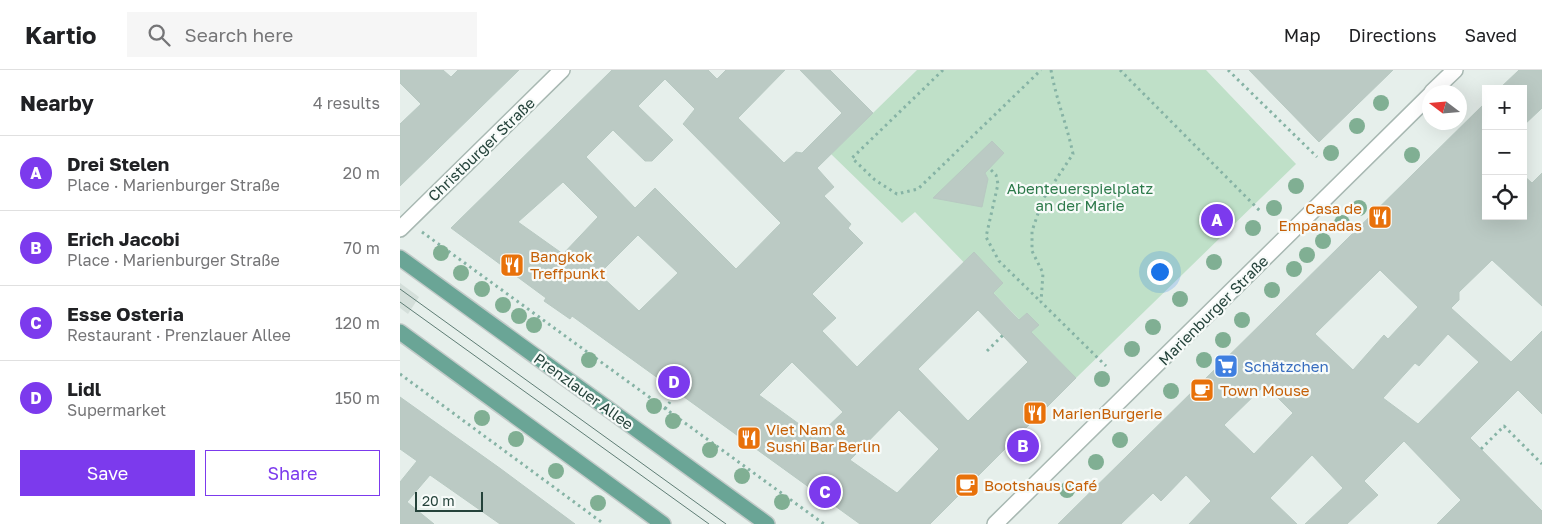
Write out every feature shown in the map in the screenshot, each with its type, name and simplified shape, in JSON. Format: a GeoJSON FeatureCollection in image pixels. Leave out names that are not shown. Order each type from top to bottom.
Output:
{"type":"FeatureCollection","features":[{"type":"Feature","properties":{"kind":"main road","name":"Prenzlauer Allee"},"geometry":{"type":"LineString","coordinates":[[400,258],[767,524]]}},
{"type":"Feature","properties":{"kind":"main road"},"geometry":{"type":"LineString","coordinates":[[400,332],[663,524]]}},
{"type":"Feature","properties":{"kind":"street","name":"Christburger Straße"},"geometry":{"type":"LineString","coordinates":[[400,229],[562,70]]}},
{"type":"Feature","properties":{"kind":"street"},"geometry":{"type":"LineString","coordinates":[[1439,85],[1455,70]]}},
{"type":"Feature","properties":{"kind":"street","name":"Marienburger Straße"},"geometry":{"type":"LineString","coordinates":[[995,524],[1422,103]]}},
{"type":"Feature","properties":{"kind":"path"},"geometry":{"type":"LineString","coordinates":[[943,70],[852,158],[875,180],[897,194],[918,189],[1040,70]]}},
{"type":"Feature","properties":{"kind":"path"},"geometry":{"type":"LineString","coordinates":[[1041,302],[1043,273],[1032,251],[1032,231],[1043,199],[1073,154],[1068,126],[1056,96],[1051,70]]}},
{"type":"Feature","properties":{"kind":"path"},"geometry":{"type":"LineString","coordinates":[[1120,70],[1261,212]]}},
{"type":"Feature","properties":{"kind":"path"},"geometry":{"type":"LineString","coordinates":[[1228,70],[1317,157]]}},
{"type":"Feature","properties":{"kind":"path"},"geometry":{"type":"LineString","coordinates":[[991,170],[998,184],[986,237],[1000,260],[1106,366]]}},
{"type":"Feature","properties":{"kind":"path"},"geometry":{"type":"LineString","coordinates":[[417,228],[824,524]]}},
{"type":"Feature","properties":{"kind":"path"},"geometry":{"type":"LineString","coordinates":[[987,351],[1003,335]]}},
{"type":"Feature","properties":{"kind":"path"},"geometry":{"type":"LineString","coordinates":[[400,374],[602,523]]}},
{"type":"Feature","properties":{"kind":"path"},"geometry":{"type":"LineString","coordinates":[[665,409],[670,402]]}},
{"type":"Feature","properties":{"kind":"path"},"geometry":{"type":"LineString","coordinates":[[1481,449],[1504,426],[1542,464]]}},
{"type":"Feature","properties":{"kind":"shaded area"},"geometry":{"type":"Polygon","coordinates":[[[400,283],[419,297],[408,314],[400,308],[400,283]]]}},
{"type":"Feature","properties":{"kind":"green space","name":"Abenteuerspielplatz an der Marie"},"geometry":{"type":"Polygon","coordinates":[[[917,70],[1206,70],[1296,164],[1076,378],[915,212],[902,223],[831,154],[917,70]]]}},
{"type":"Feature","properties":{"kind":"building"},"geometry":{"type":"Polygon","coordinates":[[[400,70],[443,70],[451,77],[458,70],[519,70],[400,186],[400,124],[421,104],[400,83],[400,70]]]}},
{"type":"Feature","properties":{"kind":"building"},"geometry":{"type":"Polygon","coordinates":[[[612,70],[708,70],[717,79],[726,70],[785,70],[738,118],[784,163],[796,152],[802,153],[842,113],[800,70],[830,70],[873,113],[817,168],[834,187],[824,196],[851,224],[848,228],[863,243],[812,294],[836,318],[822,331],[857,367],[974,252],[1003,283],[993,293],[1019,320],[1027,313],[1039,325],[1031,332],[1076,378],[930,524],[860,524],[572,316],[570,319],[544,301],[546,298],[451,228],[612,70]],[[665,79],[638,106],[673,140],[652,161],[645,161],[613,130],[586,157],[635,208],[655,188],[736,269],[781,223],[683,124],[695,109],[665,79]],[[563,182],[518,222],[563,254],[598,217],[563,182]],[[638,235],[599,274],[639,311],[678,273],[638,235]],[[978,310],[918,369],[968,421],[1028,362],[978,310]],[[792,362],[759,395],[817,437],[843,412],[792,362]],[[899,410],[850,460],[897,493],[939,449],[899,410]]]}},
{"type":"Feature","properties":{"kind":"building"},"geometry":{"type":"Polygon","coordinates":[[[1249,70],[1393,70],[1319,142],[1249,70]]]}},
{"type":"Feature","properties":{"kind":"building"},"geometry":{"type":"Polygon","coordinates":[[[1519,70],[1542,70],[1542,108],[1527,122],[1527,85],[1503,85],[1519,70]]]}},
{"type":"Feature","properties":{"kind":"building"},"geometry":{"type":"Polygon","coordinates":[[[1482,106],[1482,220],[1527,220],[1527,179],[1532,183],[1542,173],[1542,306],[1492,260],[1459,292],[1459,300],[1451,308],[1511,362],[1542,331],[1542,414],[1518,390],[1470,438],[1542,511],[1542,524],[1437,524],[1461,500],[1404,441],[1364,481],[1378,495],[1347,524],[1305,524],[1343,488],[1312,455],[1270,498],[1297,524],[1189,524],[1211,501],[1186,475],[1161,501],[1153,493],[1121,524],[1058,524],[1458,130],[1467,130],[1467,121],[1482,106]],[[1380,270],[1315,334],[1353,370],[1384,335],[1388,339],[1418,307],[1380,270]],[[1448,334],[1419,366],[1415,363],[1383,398],[1418,424],[1479,362],[1448,334]],[[1265,385],[1224,425],[1254,454],[1293,413],[1265,385]]]}},
{"type":"Feature","properties":{"kind":"building"},"geometry":{"type":"Polygon","coordinates":[[[992,141],[1004,153],[985,173],[988,179],[982,207],[933,198],[992,141]]]}},
{"type":"Feature","properties":{"kind":"building"},"geometry":{"type":"Polygon","coordinates":[[[400,397],[575,524],[500,524],[430,475],[407,502],[434,524],[400,524],[400,482],[417,461],[400,449],[400,397]]]}},
{"type":"Feature","properties":{"kind":"tram line"},"geometry":{"type":"LineString","coordinates":[[400,289],[726,524]]}},
{"type":"Feature","properties":{"kind":"tram line"},"geometry":{"type":"LineString","coordinates":[[400,302],[709,524]]}},
{"type":"Feature","properties":{"kind":"place","name":"Casa de Empanadas"},"geometry":{"type":"Point","coordinates":[1380,217]}},
{"type":"Feature","properties":{"kind":"place","name":"Drei Stelen"},"geometry":{"type":"Point","coordinates":[1217,220]}},
{"type":"Feature","properties":{"kind":"place","name":"Bangkok Treffpunkt"},"geometry":{"type":"Point","coordinates":[512,265]}},
{"type":"Feature","properties":{"kind":"place","name":"Schätzchen"},"geometry":{"type":"Point","coordinates":[1226,366]}},
{"type":"Feature","properties":{"kind":"place","name":"Lidl"},"geometry":{"type":"Point","coordinates":[674,382]}},
{"type":"Feature","properties":{"kind":"place","name":"Town Mouse"},"geometry":{"type":"Point","coordinates":[1202,390]}},
{"type":"Feature","properties":{"kind":"place","name":"MarienBurgerie"},"geometry":{"type":"Point","coordinates":[1035,413]}},
{"type":"Feature","properties":{"kind":"place","name":"Viet Nam & Sushi Bar Berlin"},"geometry":{"type":"Point","coordinates":[749,438]}},
{"type":"Feature","properties":{"kind":"place","name":"Erich Jacobi"},"geometry":{"type":"Point","coordinates":[1023,446]}},
{"type":"Feature","properties":{"kind":"place","name":"Bootshaus Café"},"geometry":{"type":"Point","coordinates":[967,485]}},
{"type":"Feature","properties":{"kind":"place","name":"Esse Osteria"},"geometry":{"type":"Point","coordinates":[825,492]}}]}
